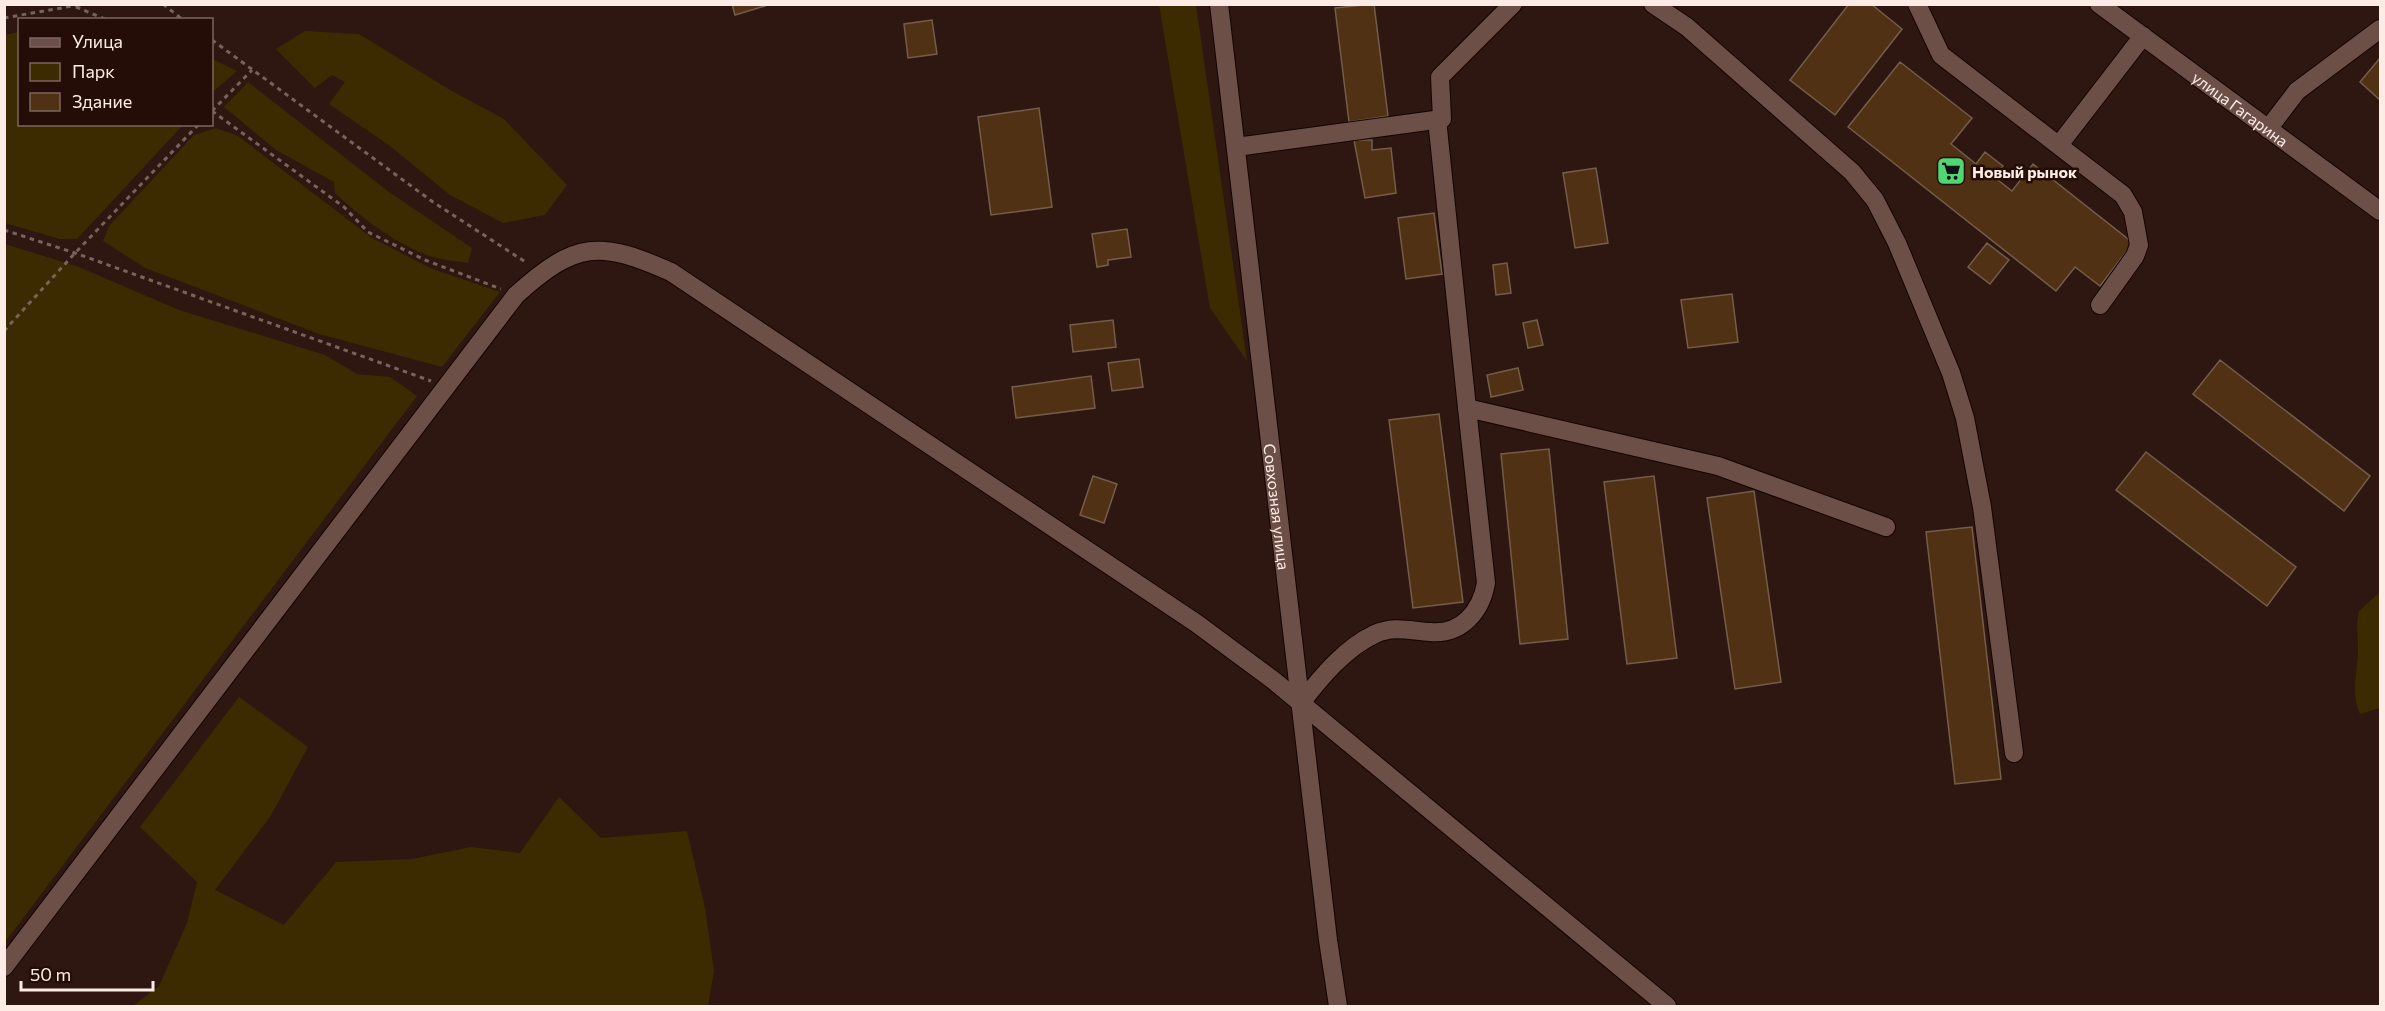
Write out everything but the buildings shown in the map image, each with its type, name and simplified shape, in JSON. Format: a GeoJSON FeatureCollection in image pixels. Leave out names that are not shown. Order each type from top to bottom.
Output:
{"type":"FeatureCollection","features":[{"type":"Feature","properties":{"kind":"street","name":"Совхозная улица"},"geometry":{"type":"LineString","coordinates":[[1219,4],[1328,940],[1338,1006]]}},
{"type":"Feature","properties":{"kind":"street"},"geometry":{"type":"LineString","coordinates":[[1236,147],[1442,119],[1440,76],[1513,4]]}},
{"type":"Feature","properties":{"kind":"street"},"geometry":{"type":"LineString","coordinates":[[1653,4],[1686,27],[1826,146],[1875,200],[1897,243],[1951,373],[1965,418],[1982,507],[2014,753]]}},
{"type":"Feature","properties":{"kind":"street"},"geometry":{"type":"LineString","coordinates":[[1917,4],[1941,55],[2124,195],[2133,212],[2139,245],[2135,256],[2100,305]]}},
{"type":"Feature","properties":{"kind":"street","name":"улица Гагарина"},"geometry":{"type":"LineString","coordinates":[[2099,4],[2380,211]]}},
{"type":"Feature","properties":{"kind":"street"},"geometry":{"type":"LineString","coordinates":[[2268,129],[2297,91],[2380,28]]}},
{"type":"Feature","properties":{"kind":"street"},"geometry":{"type":"LineString","coordinates":[[2059,145],[2142,36]]}},
{"type":"Feature","properties":{"kind":"street"},"geometry":{"type":"LineString","coordinates":[[1300,703],[1321,678],[1374,634],[1388,629],[1433,633],[1450,630],[1467,622],[1479,609],[1486,583],[1437,119]]}},
{"type":"Feature","properties":{"kind":"street"},"geometry":{"type":"LineString","coordinates":[[4,967],[516,295],[541,272],[572,254],[604,250],[632,255],[671,272],[1186,617],[1300,703],[1667,1006]]}},
{"type":"Feature","properties":{"kind":"street"},"geometry":{"type":"LineString","coordinates":[[1467,408],[1718,466],[1886,527]]}},
{"type":"Feature","properties":{"kind":"path"},"geometry":{"type":"LineString","coordinates":[[4,18],[84,4]]}},
{"type":"Feature","properties":{"kind":"path"},"geometry":{"type":"LineString","coordinates":[[163,4],[180,18]]}},
{"type":"Feature","properties":{"kind":"path"},"geometry":{"type":"LineString","coordinates":[[75,6],[102,18]]}},
{"type":"Feature","properties":{"kind":"path"},"geometry":{"type":"LineString","coordinates":[[213,41],[432,202],[541,272]]}},
{"type":"Feature","properties":{"kind":"path"},"geometry":{"type":"LineString","coordinates":[[213,110],[252,70]]}},
{"type":"Feature","properties":{"kind":"path"},"geometry":{"type":"LineString","coordinates":[[213,112],[344,207],[368,232],[425,260],[516,295]]}},
{"type":"Feature","properties":{"kind":"path"},"geometry":{"type":"LineString","coordinates":[[4,331],[197,126]]}},
{"type":"Feature","properties":{"kind":"path"},"geometry":{"type":"LineString","coordinates":[[4,230],[75,253],[447,387]]}},
{"type":"Feature","properties":{"kind":"green space"},"geometry":{"type":"Polygon","coordinates":[[[1159,5],[1196,5],[1247,361],[1210,308],[1159,5]]]}},
{"type":"Feature","properties":{"kind":"green space"},"geometry":{"type":"Polygon","coordinates":[[[305,31],[359,34],[450,90],[504,119],[567,185],[545,215],[503,223],[450,195],[390,146],[329,104],[345,82],[332,75],[315,88],[276,49],[305,31]]]}},
{"type":"Feature","properties":{"kind":"green space"},"geometry":{"type":"Polygon","coordinates":[[[18,32],[18,126],[182,126],[77,239],[60,239],[5,223],[5,35],[18,32]]]}},
{"type":"Feature","properties":{"kind":"green space"},"geometry":{"type":"Polygon","coordinates":[[[213,59],[237,71],[215,90],[213,89],[213,59]]]}},
{"type":"Feature","properties":{"kind":"green space"},"geometry":{"type":"Polygon","coordinates":[[[248,82],[389,192],[472,248],[468,263],[432,257],[402,243],[378,228],[345,202],[335,193],[334,182],[276,150],[224,107],[248,82]]]}},
{"type":"Feature","properties":{"kind":"green space"},"geometry":{"type":"Polygon","coordinates":[[[216,128],[238,136],[372,238],[430,268],[500,292],[442,367],[319,334],[145,268],[103,241],[109,226],[194,135],[216,128]]]}},
{"type":"Feature","properties":{"kind":"green space"},"geometry":{"type":"Polygon","coordinates":[[[5,244],[79,267],[179,310],[325,355],[357,374],[390,377],[417,396],[5,942],[5,244]]]}},
{"type":"Feature","properties":{"kind":"green space"},"geometry":{"type":"Polygon","coordinates":[[[2380,592],[2380,708],[2360,714],[2355,697],[2358,616],[2359,611],[2380,592]]]}},
{"type":"Feature","properties":{"kind":"green space"},"geometry":{"type":"Polygon","coordinates":[[[239,697],[308,747],[270,817],[215,890],[284,925],[336,862],[412,859],[471,847],[520,853],[559,797],[601,838],[687,831],[705,908],[714,971],[708,1006],[133,1006],[159,986],[187,923],[197,882],[140,827],[239,697]]]}},
{"type":"Feature","properties":{"kind":"place","name":"Новый рынок"},"geometry":{"type":"Point","coordinates":[1951,171]}}]}
